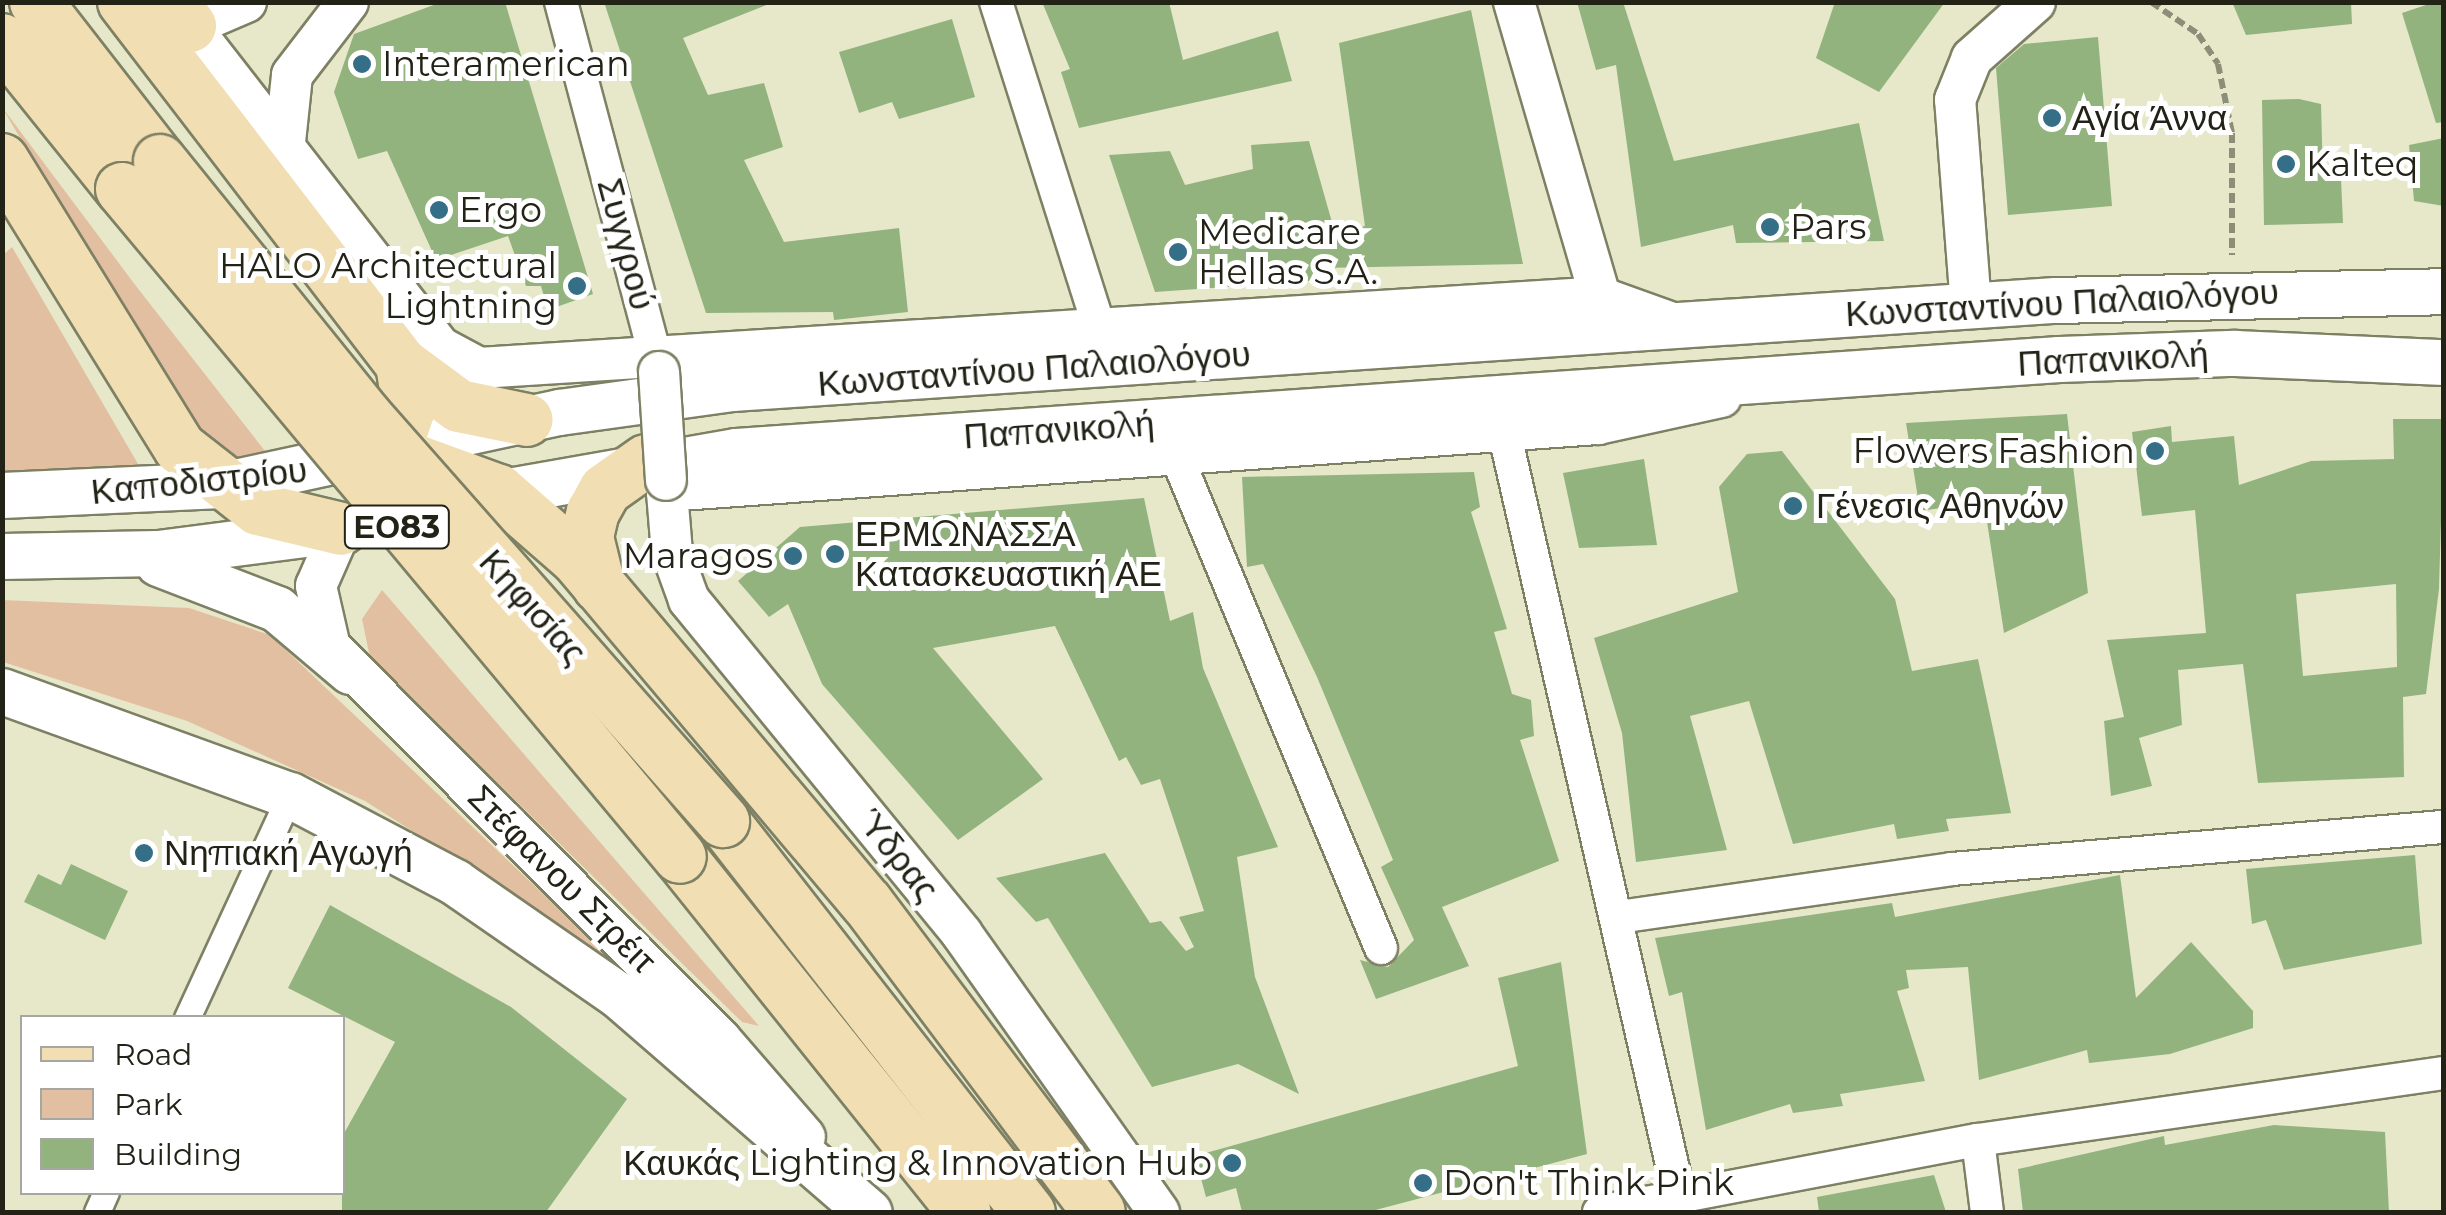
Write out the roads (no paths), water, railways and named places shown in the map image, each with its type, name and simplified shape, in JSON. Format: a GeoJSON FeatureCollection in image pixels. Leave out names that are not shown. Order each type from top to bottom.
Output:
{"type":"FeatureCollection","features":[{"type":"Feature","properties":{"kind":"main road","name":"Κηφισίας"},"geometry":{"type":"LineString","coordinates":[[36,2],[141,175],[964,1212]]}},
{"type":"Feature","properties":{"kind":"main road"},"geometry":{"type":"LineString","coordinates":[[124,2],[402,364],[458,406],[527,420]]}},
{"type":"Feature","properties":{"kind":"main road","name":"Κηφισίας"},"geometry":{"type":"LineString","coordinates":[[2,40],[141,175],[364,414],[723,821],[1029,1212]]}},
{"type":"Feature","properties":{"kind":"main road"},"geometry":{"type":"LineString","coordinates":[[2,160],[163,427],[222,485],[258,509],[341,529],[394,453],[409,410],[402,364]]}},
{"type":"Feature","properties":{"kind":"main road","name":"Κωνσταντίνου Παλαιολόγου"},"geometry":{"type":"LineString","coordinates":[[394,453],[527,420],[732,388],[1971,306],[2233,292],[2444,291]]}},
{"type":"Feature","properties":{"kind":"main road","name":"Παπανικολή"},"geometry":{"type":"LineString","coordinates":[[341,529],[499,491],[1783,382],[2235,353],[2444,362]]}},
{"type":"Feature","properties":{"kind":"main road"},"geometry":{"type":"LineString","coordinates":[[394,453],[499,491],[600,586],[867,903],[1099,1212]]}},
{"type":"Feature","properties":{"kind":"main road","name":"Καποδιστρίου"},"geometry":{"type":"LineString","coordinates":[[2,494],[222,485],[394,453]]}},
{"type":"Feature","properties":{"kind":"main road"},"geometry":{"type":"LineString","coordinates":[[600,586],[590,562],[593,512],[605,490],[660,477]]}},
{"type":"Feature","properties":{"kind":"main road","name":"Καποδιστρίου"},"geometry":{"type":"LineString","coordinates":[[2,556],[96,557],[341,529]]}},
{"type":"Feature","properties":{"kind":"main road"},"geometry":{"type":"LineString","coordinates":[[96,557],[190,570],[235,586],[316,637],[350,671]]}},
{"type":"Feature","properties":{"kind":"main road"},"geometry":{"type":"LineString","coordinates":[[2,690],[290,794],[456,882],[617,994],[869,1212]]}},
{"type":"Feature","properties":{"kind":"street"},"geometry":{"type":"LineString","coordinates":[[246,2],[181,14],[285,142]]}},
{"type":"Feature","properties":{"kind":"street"},"geometry":{"type":"LineString","coordinates":[[285,142],[292,75],[348,2]]}},
{"type":"Feature","properties":{"kind":"street","name":"Συγγρού"},"geometry":{"type":"LineString","coordinates":[[561,2],[657,365],[660,477]]}},
{"type":"Feature","properties":{"kind":"street"},"geometry":{"type":"LineString","coordinates":[[996,2],[1100,330]]}},
{"type":"Feature","properties":{"kind":"street"},"geometry":{"type":"LineString","coordinates":[[1514,2],[1600,297]]}},
{"type":"Feature","properties":{"kind":"street"},"geometry":{"type":"LineString","coordinates":[[1971,306],[1955,100],[1972,58],[2035,2]]}},
{"type":"Feature","properties":{"kind":"street","name":"Κωνσταντίνου Παλαιολόγου"},"geometry":{"type":"LineString","coordinates":[[285,142],[458,362],[505,369],[657,365],[1100,330],[1600,297],[1680,326]]}},
{"type":"Feature","properties":{"kind":"street","name":"Παπανικολή"},"geometry":{"type":"LineString","coordinates":[[660,477],[1176,454],[1598,424],[1783,382]]}},
{"type":"Feature","properties":{"kind":"street"},"geometry":{"type":"LineString","coordinates":[[1504,431],[1679,1195]]}},
{"type":"Feature","properties":{"kind":"street"},"geometry":{"type":"LineString","coordinates":[[1176,454],[1381,948]]}},
{"type":"Feature","properties":{"kind":"street","name":"Ύδρας"},"geometry":{"type":"LineString","coordinates":[[660,477],[672,553],[689,600],[962,934],[1158,1212]]}},
{"type":"Feature","properties":{"kind":"street","name":"Στέφανου Στρέιτ"},"geometry":{"type":"LineString","coordinates":[[341,529],[324,556],[317,602],[330,647],[721,1040],[869,1212]]}},
{"type":"Feature","properties":{"kind":"street"},"geometry":{"type":"LineString","coordinates":[[187,1015],[290,794]]}},
{"type":"Feature","properties":{"kind":"street"},"geometry":{"type":"LineString","coordinates":[[1618,917],[1952,869],[2444,827]]}},
{"type":"Feature","properties":{"kind":"street"},"geometry":{"type":"LineString","coordinates":[[1599,1212],[1978,1140],[2444,1073]]}},
{"type":"Feature","properties":{"kind":"street"},"geometry":{"type":"LineString","coordinates":[[1978,1140],[1988,1212]]}},
{"type":"Feature","properties":{"kind":"place","name":"Interamerican"},"geometry":{"type":"Point","coordinates":[362,64]}},
{"type":"Feature","properties":{"kind":"place","name":"Αγία Άννα"},"geometry":{"type":"Point","coordinates":[2052,118]}},
{"type":"Feature","properties":{"kind":"place","name":"Kalteq"},"geometry":{"type":"Point","coordinates":[2286,164]}},
{"type":"Feature","properties":{"kind":"place","name":"Ergo"},"geometry":{"type":"Point","coordinates":[439,210]}},
{"type":"Feature","properties":{"kind":"place","name":"Pars"},"geometry":{"type":"Point","coordinates":[1770,227]}},
{"type":"Feature","properties":{"kind":"place","name":"Medicare Hellas S.A."},"geometry":{"type":"Point","coordinates":[1178,252]}},
{"type":"Feature","properties":{"kind":"place","name":"HALO Architectural Lightning"},"geometry":{"type":"Point","coordinates":[577,286]}},
{"type":"Feature","properties":{"kind":"place","name":"Flowers Fashion"},"geometry":{"type":"Point","coordinates":[2155,451]}},
{"type":"Feature","properties":{"kind":"place","name":"Γένεσις Αθηνών"},"geometry":{"type":"Point","coordinates":[1793,506]}},
{"type":"Feature","properties":{"kind":"place","name":"ΕΡΜΩΝΑΣΣΑ Κατασκευαστική ΑΕ"},"geometry":{"type":"Point","coordinates":[835,554]}},
{"type":"Feature","properties":{"kind":"place","name":"Maragos"},"geometry":{"type":"Point","coordinates":[793,556]}},
{"type":"Feature","properties":{"kind":"place","name":"Νηπιακή Αγωγή"},"geometry":{"type":"Point","coordinates":[144,853]}},
{"type":"Feature","properties":{"kind":"place","name":"Καυκάς Lighting & Innovation Hub"},"geometry":{"type":"Point","coordinates":[1232,1163]}},
{"type":"Feature","properties":{"kind":"place","name":"Don't Think Pink"},"geometry":{"type":"Point","coordinates":[1423,1183]}}]}
